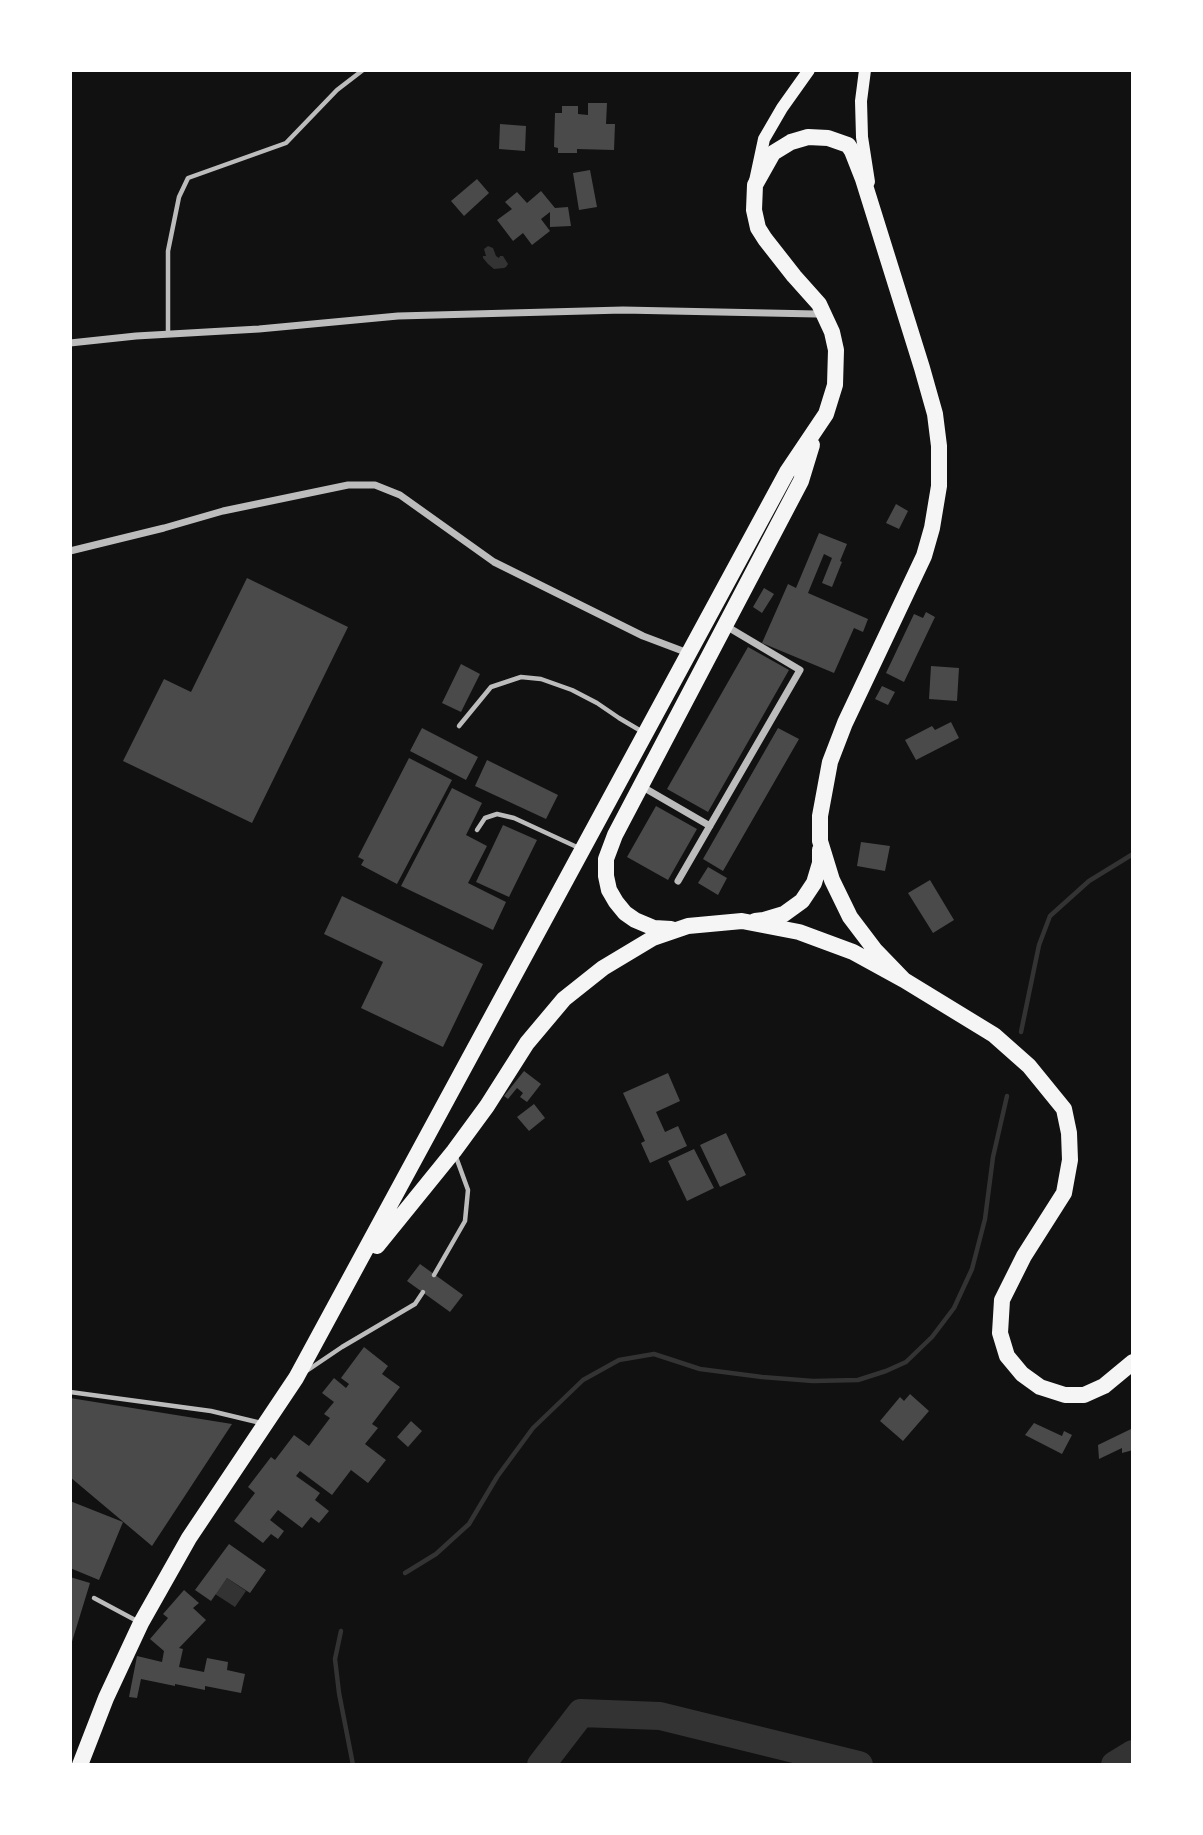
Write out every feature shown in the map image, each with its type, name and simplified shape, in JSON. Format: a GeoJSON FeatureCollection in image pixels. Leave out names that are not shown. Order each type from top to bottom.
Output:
{"type":"FeatureCollection","features":[{"type":"Feature","properties":{"kind":"highway"},"geometry":{"type":"LineString","coordinates":[[80,1765],[106,1698],[141,1623],[189,1538],[296,1378],[787,472],[826,414],[835,385],[836,350],[832,332],[819,304],[774,252],[758,228],[754,210],[754,185],[774,153],[791,142],[808,137],[828,138],[848,145],[863,179],[935,414],[939,446],[939,486],[932,528],[924,556],[845,723],[830,762],[823,794],[820,863],[814,883],[802,901],[784,914],[764,920],[669,929],[653,928],[625,913],[616,902],[609,890],[606,859],[640,786],[801,481],[816,432]]}},
{"type":"Feature","properties":{"kind":"highway"},"geometry":{"type":"LineString","coordinates":[[820,841],[832,880],[850,917],[875,950],[904,980]]}},
{"type":"Feature","properties":{"kind":"highway"},"geometry":{"type":"LineString","coordinates":[[742,921],[799,932],[853,952],[994,1035],[1029,1066],[1064,1110],[1069,1133],[1070,1160],[1064,1193],[1024,1256],[1002,1300],[1000,1333],[1007,1356],[1022,1374],[1040,1387],[1065,1395],[1084,1395],[1104,1386],[1133,1362]]}},
{"type":"Feature","properties":{"kind":"highway"},"geometry":{"type":"LineString","coordinates":[[353,1275],[454,1151],[487,1106],[527,1042],[564,999],[603,968],[653,938],[688,926]]}},
{"type":"Feature","properties":{"kind":"main road"},"geometry":{"type":"LineString","coordinates":[[754,185],[764,139],[809,70]]}},
{"type":"Feature","properties":{"kind":"main road"},"geometry":{"type":"LineString","coordinates":[[865,70],[861,101],[862,137],[874,217]]}},
{"type":"Feature","properties":{"kind":"street"},"geometry":{"type":"LineString","coordinates":[[70,343],[398,316],[623,310],[824,313]]}},
{"type":"Feature","properties":{"kind":"street"},"geometry":{"type":"LineString","coordinates":[[70,551],[223,511],[348,485],[375,485],[400,495],[494,562],[643,636],[689,654]]}},
{"type":"Feature","properties":{"kind":"street"},"geometry":{"type":"LineString","coordinates":[[678,881],[800,670],[725,626]]}},
{"type":"Feature","properties":{"kind":"street"},"geometry":{"type":"LineString","coordinates":[[640,786],[710,826]]}},
{"type":"Feature","properties":{"kind":"lane"},"geometry":{"type":"LineString","coordinates":[[168,334],[168,251],[179,197],[188,178],[286,143],[337,90],[363,70]]}},
{"type":"Feature","properties":{"kind":"lane"},"geometry":{"type":"LineString","coordinates":[[459,726],[491,687],[521,677],[541,679],[572,690],[646,734]]}},
{"type":"Feature","properties":{"kind":"lane"},"geometry":{"type":"LineString","coordinates":[[477,830],[485,818],[497,814],[514,818],[583,850]]}},
{"type":"Feature","properties":{"kind":"lane"},"geometry":{"type":"LineString","coordinates":[[434,1275],[465,1220],[468,1190],[454,1151]]}},
{"type":"Feature","properties":{"kind":"lane"},"geometry":{"type":"LineString","coordinates":[[296,1378],[415,1304],[423,1292]]}},
{"type":"Feature","properties":{"kind":"lane"},"geometry":{"type":"LineString","coordinates":[[70,1392],[211,1411],[265,1424]]}},
{"type":"Feature","properties":{"kind":"lane"},"geometry":{"type":"LineString","coordinates":[[94,1598],[141,1623]]}},
{"type":"Feature","properties":{"kind":"shaded area"},"geometry":{"type":"Polygon","coordinates":[[[488,246],[493,248],[499,258],[503,256],[508,264],[506,267],[494,269],[488,264],[483,256],[486,256],[484,249],[488,246]]]}},
{"type":"Feature","properties":{"kind":"shaded area"},"geometry":{"type":"Polygon","coordinates":[[[227,1578],[246,1591],[235,1607],[215,1594],[227,1578]]]}},
{"type":"Feature","properties":{"kind":"building"},"geometry":{"type":"Polygon","coordinates":[[[588,103],[607,103],[606,124],[615,124],[614,150],[577,149],[577,153],[558,153],[558,148],[554,147],[555,113],[562,113],[562,106],[578,106],[578,114],[588,115],[588,103]]]}},
{"type":"Feature","properties":{"kind":"building"},"geometry":{"type":"Polygon","coordinates":[[[500,124],[526,126],[525,151],[499,149],[500,124]]]}},
{"type":"Feature","properties":{"kind":"building"},"geometry":{"type":"Polygon","coordinates":[[[590,170],[597,207],[579,210],[573,173],[590,170]]]}},
{"type":"Feature","properties":{"kind":"building"},"geometry":{"type":"Polygon","coordinates":[[[477,179],[489,193],[464,216],[451,201],[477,179]]]}},
{"type":"Feature","properties":{"kind":"building"},"geometry":{"type":"Polygon","coordinates":[[[541,191],[555,208],[568,207],[571,226],[550,227],[550,212],[541,219],[550,231],[532,245],[523,233],[513,241],[497,220],[512,209],[505,202],[517,192],[527,203],[541,191]]]}},
{"type":"Feature","properties":{"kind":"building"},"geometry":{"type":"Polygon","coordinates":[[[896,504],[908,511],[899,529],[886,523],[896,504]]]}},
{"type":"Feature","properties":{"kind":"building"},"geometry":{"type":"Polygon","coordinates":[[[819,533],[847,544],[832,587],[822,583],[832,558],[824,554],[808,593],[868,619],[863,632],[854,628],[834,673],[762,643],[788,584],[796,588],[819,533]]]}},
{"type":"Feature","properties":{"kind":"building"},"geometry":{"type":"Polygon","coordinates":[[[247,578],[348,627],[252,823],[123,761],[164,679],[191,692],[247,578]]]}},
{"type":"Feature","properties":{"kind":"building"},"geometry":{"type":"Polygon","coordinates":[[[764,588],[774,594],[762,613],[753,607],[764,588]]]}},
{"type":"Feature","properties":{"kind":"building"},"geometry":{"type":"Polygon","coordinates":[[[926,612],[935,617],[904,682],[886,673],[914,614],[923,618],[926,612]]]}},
{"type":"Feature","properties":{"kind":"building"},"geometry":{"type":"Polygon","coordinates":[[[748,647],[789,670],[708,812],[667,789],[748,647]]]}},
{"type":"Feature","properties":{"kind":"building"},"geometry":{"type":"Polygon","coordinates":[[[461,664],[480,674],[461,712],[442,703],[461,664]]]}},
{"type":"Feature","properties":{"kind":"building"},"geometry":{"type":"Polygon","coordinates":[[[931,666],[959,668],[957,701],[929,699],[931,666]]]}},
{"type":"Feature","properties":{"kind":"building"},"geometry":{"type":"Polygon","coordinates":[[[882,686],[895,692],[888,705],[875,699],[882,686]]]}},
{"type":"Feature","properties":{"kind":"building"},"geometry":{"type":"Polygon","coordinates":[[[951,722],[959,738],[916,760],[905,740],[932,726],[935,730],[951,722]]]}},
{"type":"Feature","properties":{"kind":"building"},"geometry":{"type":"Polygon","coordinates":[[[422,728],[478,757],[466,780],[410,751],[422,728]]]}},
{"type":"Feature","properties":{"kind":"building"},"geometry":{"type":"Polygon","coordinates":[[[778,728],[799,739],[723,871],[703,859],[778,728]]]}},
{"type":"Feature","properties":{"kind":"building"},"geometry":{"type":"Polygon","coordinates":[[[409,758],[452,780],[397,884],[361,865],[364,860],[358,857],[409,758]]]}},
{"type":"Feature","properties":{"kind":"building"},"geometry":{"type":"Polygon","coordinates":[[[487,760],[558,795],[546,819],[475,786],[487,760]]]}},
{"type":"Feature","properties":{"kind":"building"},"geometry":{"type":"Polygon","coordinates":[[[452,788],[482,803],[466,835],[487,846],[468,883],[506,902],[493,930],[401,886],[452,788]]]}},
{"type":"Feature","properties":{"kind":"building"},"geometry":{"type":"Polygon","coordinates":[[[656,806],[697,829],[668,880],[627,857],[656,806]]]}},
{"type":"Feature","properties":{"kind":"building"},"geometry":{"type":"Polygon","coordinates":[[[503,825],[537,840],[509,897],[476,882],[503,825]]]}},
{"type":"Feature","properties":{"kind":"building"},"geometry":{"type":"Polygon","coordinates":[[[861,842],[890,846],[885,871],[857,866],[861,842]]]}},
{"type":"Feature","properties":{"kind":"building"},"geometry":{"type":"Polygon","coordinates":[[[708,867],[727,878],[718,895],[698,883],[708,867]]]}},
{"type":"Feature","properties":{"kind":"building"},"geometry":{"type":"Polygon","coordinates":[[[930,880],[954,920],[933,933],[908,893],[930,880]]]}},
{"type":"Feature","properties":{"kind":"building"},"geometry":{"type":"Polygon","coordinates":[[[342,896],[483,964],[443,1047],[361,1008],[383,962],[324,934],[342,896]]]}},
{"type":"Feature","properties":{"kind":"building"},"geometry":{"type":"Polygon","coordinates":[[[524,1071],[541,1084],[527,1102],[520,1097],[523,1093],[517,1088],[508,1099],[504,1096],[524,1071]]]}},
{"type":"Feature","properties":{"kind":"building"},"geometry":{"type":"Polygon","coordinates":[[[668,1073],[680,1101],[656,1112],[665,1132],[678,1126],[687,1146],[650,1163],[641,1143],[645,1141],[623,1093],[668,1073]]]}},
{"type":"Feature","properties":{"kind":"building"},"geometry":{"type":"Polygon","coordinates":[[[534,1104],[545,1118],[529,1131],[517,1117],[534,1104]]]}},
{"type":"Feature","properties":{"kind":"building"},"geometry":{"type":"Polygon","coordinates":[[[726,1133],[746,1175],[720,1187],[700,1145],[726,1133]]]}},
{"type":"Feature","properties":{"kind":"building"},"geometry":{"type":"Polygon","coordinates":[[[694,1149],[714,1188],[687,1201],[668,1161],[694,1149]]]}},
{"type":"Feature","properties":{"kind":"building"},"geometry":{"type":"Polygon","coordinates":[[[420,1264],[463,1295],[450,1312],[407,1281],[420,1264]]]}},
{"type":"Feature","properties":{"kind":"building"},"geometry":{"type":"Polygon","coordinates":[[[364,1347],[388,1366],[382,1374],[400,1387],[372,1424],[378,1428],[365,1444],[386,1460],[368,1483],[351,1470],[332,1495],[300,1471],[296,1476],[320,1493],[315,1500],[329,1511],[319,1523],[311,1517],[302,1528],[278,1510],[270,1520],[284,1531],[278,1539],[271,1534],[263,1543],[234,1521],[255,1493],[248,1487],[271,1457],[275,1460],[294,1435],[309,1446],[330,1418],[324,1414],[334,1402],[322,1393],[334,1378],[346,1388],[349,1384],[341,1378],[364,1347]]]}},
{"type":"Feature","properties":{"kind":"building"},"geometry":{"type":"Polygon","coordinates":[[[910,1394],[929,1411],[903,1441],[880,1421],[900,1397],[904,1401],[910,1394]]]}},
{"type":"Feature","properties":{"kind":"building"},"geometry":{"type":"Polygon","coordinates":[[[70,1398],[232,1424],[152,1546],[70,1477],[70,1398]]]}},
{"type":"Feature","properties":{"kind":"building"},"geometry":{"type":"Polygon","coordinates":[[[411,1421],[422,1431],[408,1447],[397,1437],[411,1421]]]}},
{"type":"Feature","properties":{"kind":"building"},"geometry":{"type":"Polygon","coordinates":[[[1034,1423],[1062,1436],[1064,1431],[1072,1435],[1062,1454],[1025,1435],[1034,1423]]]}},
{"type":"Feature","properties":{"kind":"building"},"geometry":{"type":"Polygon","coordinates":[[[1133,1428],[1133,1450],[1122,1453],[1122,1448],[1099,1459],[1098,1445],[1133,1428]]]}},
{"type":"Feature","properties":{"kind":"building"},"geometry":{"type":"Polygon","coordinates":[[[70,1501],[123,1522],[99,1580],[70,1568],[70,1501]]]}},
{"type":"Feature","properties":{"kind":"building"},"geometry":{"type":"Polygon","coordinates":[[[229,1544],[266,1570],[250,1593],[227,1578],[211,1601],[195,1590],[229,1544]]]}},
{"type":"Feature","properties":{"kind":"building"},"geometry":{"type":"Polygon","coordinates":[[[70,1577],[90,1583],[71,1645],[70,1645],[70,1577]]]}},
{"type":"Feature","properties":{"kind":"building"},"geometry":{"type":"Polygon","coordinates":[[[184,1590],[199,1603],[193,1608],[206,1620],[179,1648],[183,1649],[179,1667],[204,1672],[207,1658],[228,1662],[227,1670],[245,1674],[241,1693],[205,1686],[205,1690],[175,1686],[141,1679],[137,1698],[129,1697],[137,1656],[162,1662],[164,1651],[150,1639],[168,1618],[163,1614],[184,1590]]]}},
{"type":"Feature","properties":{"kind":"waterway"},"geometry":{"type":"LineString","coordinates":[[1021,1032],[1039,945],[1050,916],[1089,881],[1133,854]]}},
{"type":"Feature","properties":{"kind":"waterway"},"geometry":{"type":"LineString","coordinates":[[405,1573],[436,1554],[469,1524],[497,1477],[533,1428],[583,1380],[619,1360],[654,1354],[700,1369],[813,1381],[858,1380],[906,1362],[932,1337],[954,1308],[972,1269],[985,1219],[993,1157],[1007,1096]]}},
{"type":"Feature","properties":{"kind":"waterway"},"geometry":{"type":"LineString","coordinates":[[341,1631],[335,1659],[353,1765]]}},
{"type":"Feature","properties":{"kind":"waterway"},"geometry":{"type":"LineString","coordinates":[[541,1765],[581,1713],[660,1716],[859,1765]]}},
{"type":"Feature","properties":{"kind":"waterway"},"geometry":{"type":"LineString","coordinates":[[1115,1765],[1133,1754]]}}]}
